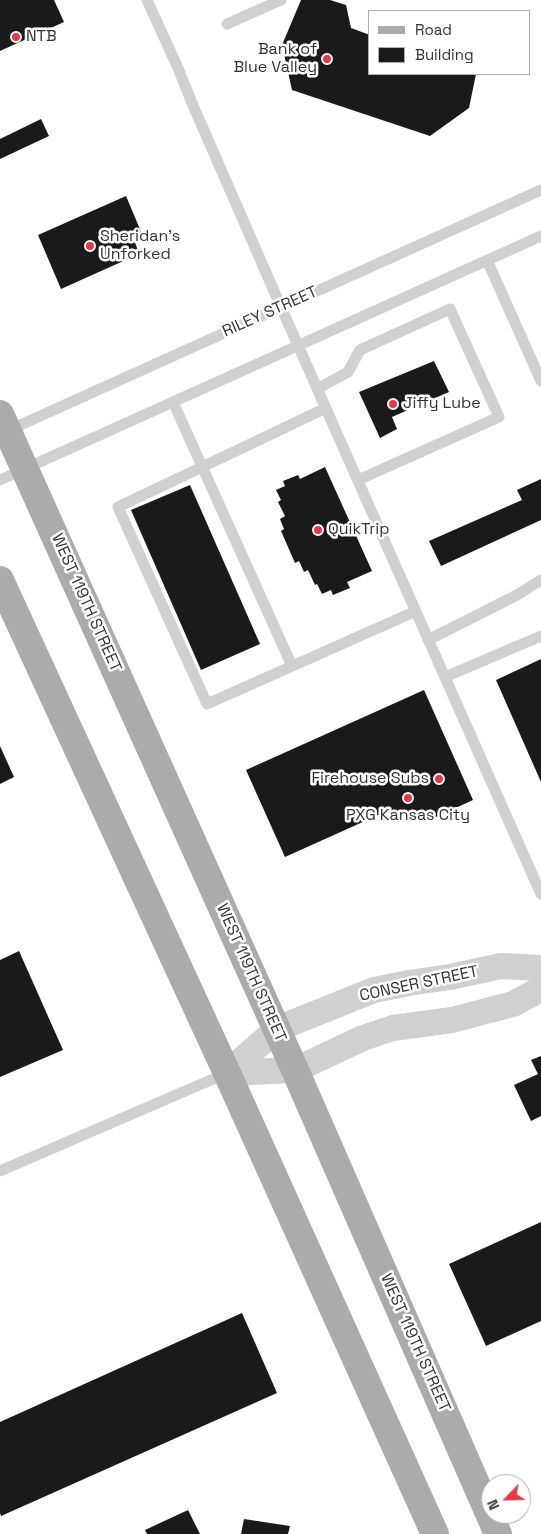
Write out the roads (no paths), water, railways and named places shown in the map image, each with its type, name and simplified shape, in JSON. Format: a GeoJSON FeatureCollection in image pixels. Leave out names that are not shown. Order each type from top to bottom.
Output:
{"type":"FeatureCollection","features":[{"type":"Feature","properties":{"kind":"main road","name":"WEST 119TH STREET"},"geometry":{"type":"LineString","coordinates":[[3,426],[25,469],[295,1070],[498,1534]]}},
{"type":"Feature","properties":{"kind":"main road"},"geometry":{"type":"LineString","coordinates":[[0,580],[227,1073],[435,1534]]}},
{"type":"Feature","properties":{"kind":"street","name":"CONSER STREET"},"geometry":{"type":"LineString","coordinates":[[227,1073],[276,1029],[374,990],[501,966],[541,968]]}},
{"type":"Feature","properties":{"kind":"street"},"geometry":{"type":"LineString","coordinates":[[227,1073],[295,1070],[363,1038],[394,1028],[452,1020],[513,1004],[541,989]]}},
{"type":"Feature","properties":{"kind":"lane"},"geometry":{"type":"LineString","coordinates":[[147,0],[281,308],[541,894]]}},
{"type":"Feature","properties":{"kind":"lane"},"geometry":{"type":"LineString","coordinates":[[227,24],[281,0]]}},
{"type":"Feature","properties":{"kind":"lane","name":"RILEY STREET"},"geometry":{"type":"LineString","coordinates":[[3,426],[281,308],[541,190]]}},
{"type":"Feature","properties":{"kind":"lane"},"geometry":{"type":"LineString","coordinates":[[0,480],[541,236]]}},
{"type":"Feature","properties":{"kind":"lane"},"geometry":{"type":"LineString","coordinates":[[487,260],[541,381]]}},
{"type":"Feature","properties":{"kind":"lane"},"geometry":{"type":"LineString","coordinates":[[317,388],[348,372],[360,350],[450,309],[499,417],[358,480]]}},
{"type":"Feature","properties":{"kind":"lane"},"geometry":{"type":"LineString","coordinates":[[173,402],[292,666]]}},
{"type":"Feature","properties":{"kind":"lane"},"geometry":{"type":"LineString","coordinates":[[326,408],[118,507],[206,704],[416,611]]}},
{"type":"Feature","properties":{"kind":"lane"},"geometry":{"type":"LineString","coordinates":[[428,640],[518,595],[541,580]]}},
{"type":"Feature","properties":{"kind":"lane"},"geometry":{"type":"LineString","coordinates":[[445,677],[541,636]]}},
{"type":"Feature","properties":{"kind":"lane"},"geometry":{"type":"LineString","coordinates":[[0,1171],[227,1073]]}},
{"type":"Feature","properties":{"kind":"place","name":"NTB"},"geometry":{"type":"Point","coordinates":[16,37]}},
{"type":"Feature","properties":{"kind":"place","name":"Bank of Blue Valley"},"geometry":{"type":"Point","coordinates":[327,59]}},
{"type":"Feature","properties":{"kind":"place","name":"Sheridan's Unforked"},"geometry":{"type":"Point","coordinates":[90,246]}},
{"type":"Feature","properties":{"kind":"place","name":"Jiffy Lube"},"geometry":{"type":"Point","coordinates":[393,404]}},
{"type":"Feature","properties":{"kind":"place","name":"QuikTrip"},"geometry":{"type":"Point","coordinates":[318,530]}},
{"type":"Feature","properties":{"kind":"place","name":"Firehouse Subs"},"geometry":{"type":"Point","coordinates":[439,779]}},
{"type":"Feature","properties":{"kind":"place","name":"PXG Kansas City"},"geometry":{"type":"Point","coordinates":[408,798]}}]}
